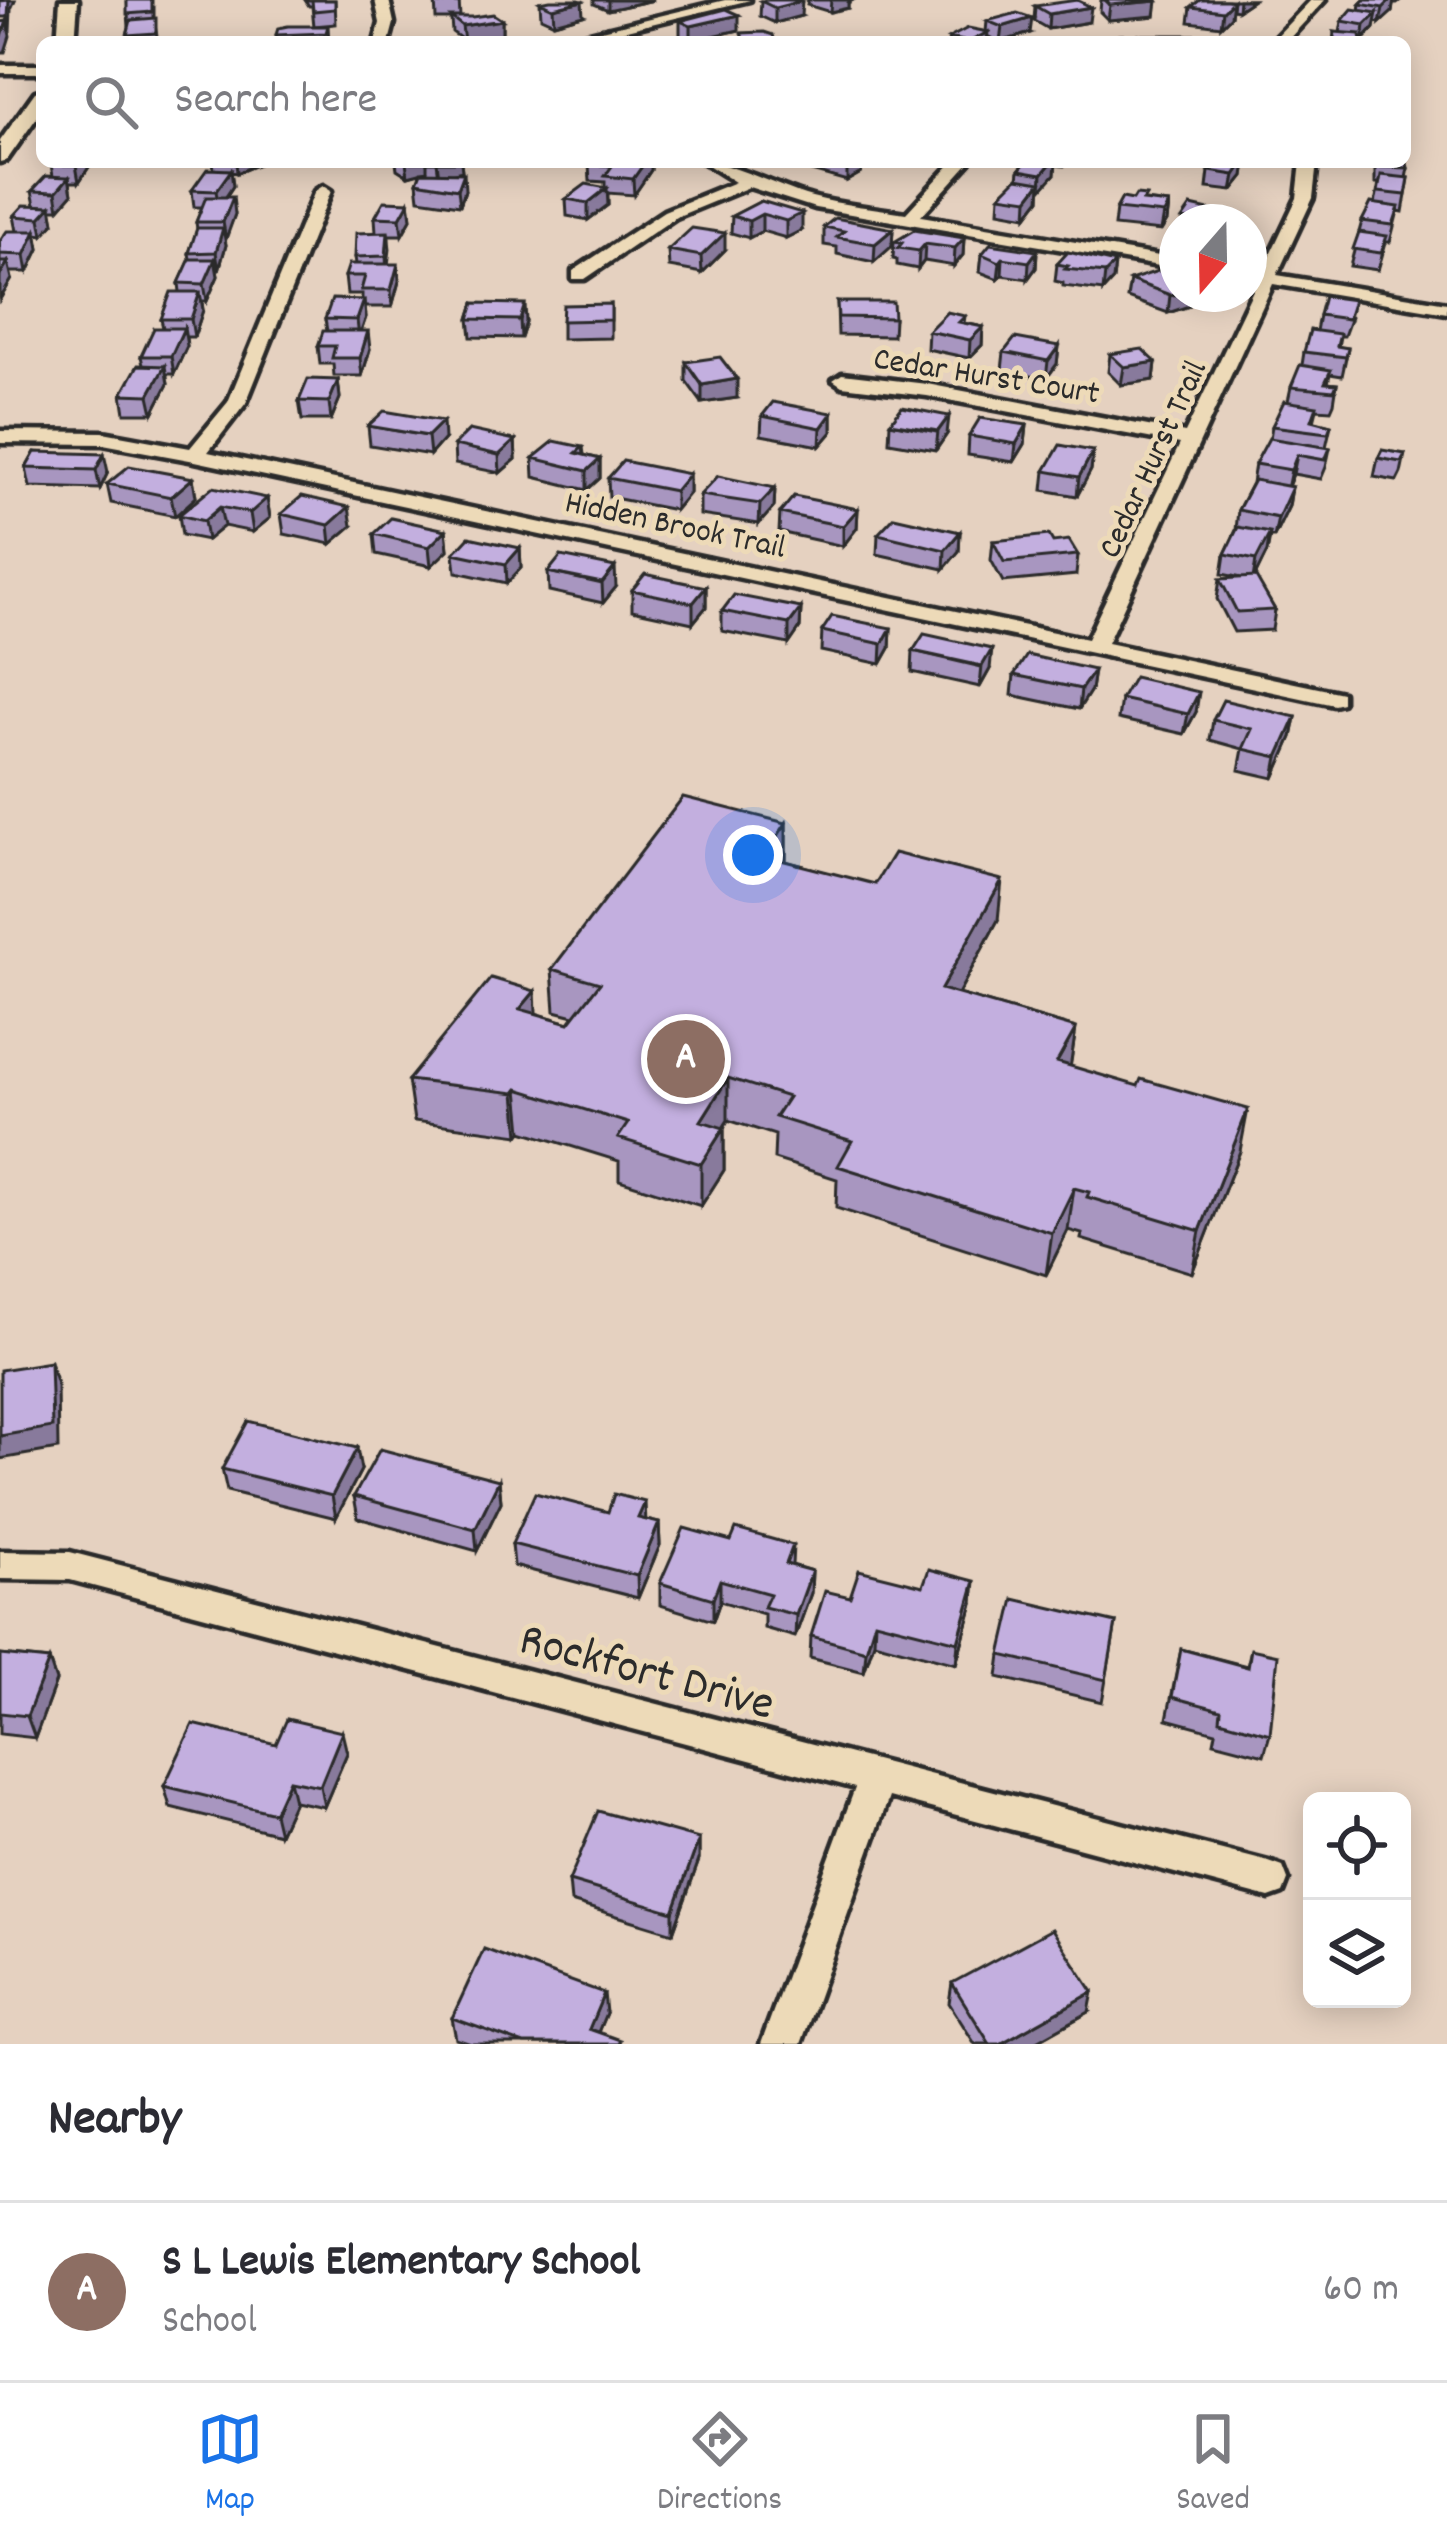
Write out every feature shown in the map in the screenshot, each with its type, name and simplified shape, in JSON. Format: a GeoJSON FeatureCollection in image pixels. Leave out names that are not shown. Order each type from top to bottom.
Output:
{"type":"FeatureCollection","features":[{"type":"Feature","properties":{"kind":"street"},"geometry":{"type":"LineString","coordinates":[[66,36],[69,0]]}},
{"type":"Feature","properties":{"kind":"street"},"geometry":{"type":"LineString","coordinates":[[382,0],[387,23],[384,36]]}},
{"type":"Feature","properties":{"kind":"street"},"geometry":{"type":"LineString","coordinates":[[586,36],[743,0]]}},
{"type":"Feature","properties":{"kind":"street"},"geometry":{"type":"LineString","coordinates":[[1284,36],[1318,0]]}},
{"type":"Feature","properties":{"kind":"street"},"geometry":{"type":"LineString","coordinates":[[612,30],[625,36]]}},
{"type":"Feature","properties":{"kind":"street"},"geometry":{"type":"LineString","coordinates":[[0,69],[36,69]]}},
{"type":"Feature","properties":{"kind":"street"},"geometry":{"type":"LineString","coordinates":[[0,156],[36,105]]}},
{"type":"Feature","properties":{"kind":"street"},"geometry":{"type":"LineString","coordinates":[[722,168],[748,182],[814,203],[1159,261]]}},
{"type":"Feature","properties":{"kind":"street"},"geometry":{"type":"LineString","coordinates":[[909,220],[957,168]]}},
{"type":"Feature","properties":{"kind":"street","name":"Cedar Hurst Trail"},"geometry":{"type":"LineString","coordinates":[[1267,262],[1305,198],[1308,168]]}},
{"type":"Feature","properties":{"kind":"street"},"geometry":{"type":"LineString","coordinates":[[579,275],[670,214],[748,182]]}},
{"type":"Feature","properties":{"kind":"street"},"geometry":{"type":"LineString","coordinates":[[195,455],[237,403],[323,191]]}},
{"type":"Feature","properties":{"kind":"street"},"geometry":{"type":"LineString","coordinates":[[1267,278],[1447,308]]}},
{"type":"Feature","properties":{"kind":"street","name":"Cedar Hurst Trail"},"geometry":{"type":"LineString","coordinates":[[1095,646],[1192,440],[1244,312]]}},
{"type":"Feature","properties":{"kind":"street","name":"Cedar Hurst Court"},"geometry":{"type":"LineString","coordinates":[[842,380],[927,390],[1192,440]]}},
{"type":"Feature","properties":{"kind":"street","name":"Hidden Brook Trail"},"geometry":{"type":"LineString","coordinates":[[0,437],[103,438],[195,455],[1334,698]]}},
{"type":"Feature","properties":{"kind":"street","name":"Rockfort Drive"},"geometry":{"type":"LineString","coordinates":[[0,1565],[70,1566],[1269,1880]]}},
{"type":"Feature","properties":{"kind":"street"},"geometry":{"type":"LineString","coordinates":[[782,2044],[877,1778]]}},
{"type":"Feature","properties":{"kind":"building"},"geometry":{"type":"Polygon","coordinates":[[[9,0],[8,17],[0,17],[0,1],[9,0]]]}},
{"type":"Feature","properties":{"kind":"building"},"geometry":{"type":"Polygon","coordinates":[[[127,0],[152,0],[152,12],[127,14],[127,0]]]}},
{"type":"Feature","properties":{"kind":"building"},"geometry":{"type":"Polygon","coordinates":[[[312,0],[335,0],[335,9],[313,11],[312,0]]]}},
{"type":"Feature","properties":{"kind":"building"},"geometry":{"type":"Polygon","coordinates":[[[799,0],[775,8],[761,1],[799,0]]]}},
{"type":"Feature","properties":{"kind":"building"},"geometry":{"type":"Polygon","coordinates":[[[1077,0],[1091,7],[1049,14],[1035,6],[1077,0]]]}},
{"type":"Feature","properties":{"kind":"building"},"geometry":{"type":"Polygon","coordinates":[[[1105,0],[1156,0],[1157,1],[1110,5],[1105,0]]]}},
{"type":"Feature","properties":{"kind":"building"},"geometry":{"type":"Polygon","coordinates":[[[1200,0],[1233,1],[1223,11],[1191,7],[1200,0]]]}},
{"type":"Feature","properties":{"kind":"building"},"geometry":{"type":"Polygon","coordinates":[[[1391,0],[1383,8],[1360,4],[1391,0]]]}},
{"type":"Feature","properties":{"kind":"building"},"geometry":{"type":"Polygon","coordinates":[[[582,1],[553,8],[540,2],[582,1]]]}},
{"type":"Feature","properties":{"kind":"building"},"geometry":{"type":"Polygon","coordinates":[[[726,9],[739,15],[691,26],[680,21],[726,9]]]}},
{"type":"Feature","properties":{"kind":"building"},"geometry":{"type":"Polygon","coordinates":[[[1352,9],[1377,13],[1365,25],[1342,21],[1352,9]]]}},
{"type":"Feature","properties":{"kind":"building"},"geometry":{"type":"Polygon","coordinates":[[[1017,13],[1032,18],[1002,27],[987,21],[1017,13]]]}},
{"type":"Feature","properties":{"kind":"building"},"geometry":{"type":"Polygon","coordinates":[[[493,14],[502,20],[462,26],[451,17],[472,17],[493,14]]]}},
{"type":"Feature","properties":{"kind":"building"},"geometry":{"type":"Polygon","coordinates":[[[156,18],[156,33],[127,35],[131,20],[156,18]]]}},
{"type":"Feature","properties":{"kind":"building"},"geometry":{"type":"Polygon","coordinates":[[[328,26],[326,33],[276,35],[278,28],[328,26]]]}},
{"type":"Feature","properties":{"kind":"building"},"geometry":{"type":"Polygon","coordinates":[[[968,28],[988,32],[980,36],[953,36],[968,28]]]}},
{"type":"Feature","properties":{"kind":"building"},"geometry":{"type":"Polygon","coordinates":[[[764,32],[773,36],[742,36],[764,32]]]}},
{"type":"Feature","properties":{"kind":"building"},"geometry":{"type":"Polygon","coordinates":[[[611,168],[641,168],[633,179],[605,176],[611,168]]]}},
{"type":"Feature","properties":{"kind":"building"},"geometry":{"type":"Polygon","coordinates":[[[1021,168],[1047,168],[1042,174],[1021,168]]]}},
{"type":"Feature","properties":{"kind":"building"},"geometry":{"type":"Polygon","coordinates":[[[1211,168],[1240,168],[1235,175],[1209,171],[1211,168]]]}},
{"type":"Feature","properties":{"kind":"building"},"geometry":{"type":"Polygon","coordinates":[[[207,169],[231,170],[216,191],[192,190],[207,169]]]}},
{"type":"Feature","properties":{"kind":"building"},"geometry":{"type":"Polygon","coordinates":[[[421,172],[464,173],[458,189],[417,182],[421,172]]]}},
{"type":"Feature","properties":{"kind":"building"},"geometry":{"type":"Polygon","coordinates":[[[1381,175],[1409,178],[1406,195],[1378,192],[1381,175]]]}},
{"type":"Feature","properties":{"kind":"building"},"geometry":{"type":"Polygon","coordinates":[[[46,176],[69,177],[56,192],[32,191],[46,176]]]}},
{"type":"Feature","properties":{"kind":"building"},"geometry":{"type":"Polygon","coordinates":[[[1017,178],[1041,182],[1028,199],[1000,195],[1017,178]]]}},
{"type":"Feature","properties":{"kind":"building"},"geometry":{"type":"Polygon","coordinates":[[[586,184],[607,188],[588,203],[566,199],[586,184]]]}},
{"type":"Feature","properties":{"kind":"building"},"geometry":{"type":"Polygon","coordinates":[[[1136,195],[1146,196],[1143,201],[1169,204],[1159,204],[1159,213],[1116,209],[1122,198],[1133,200],[1136,195]]]}},
{"type":"Feature","properties":{"kind":"building"},"geometry":{"type":"Polygon","coordinates":[[[206,197],[233,197],[223,222],[196,222],[206,197]]]}},
{"type":"Feature","properties":{"kind":"building"},"geometry":{"type":"Polygon","coordinates":[[[384,201],[409,202],[400,218],[375,217],[384,201]]]}},
{"type":"Feature","properties":{"kind":"building"},"geometry":{"type":"Polygon","coordinates":[[[761,201],[802,213],[786,221],[762,214],[749,221],[732,216],[761,201]]]}},
{"type":"Feature","properties":{"kind":"building"},"geometry":{"type":"Polygon","coordinates":[[[1371,203],[1399,207],[1393,225],[1362,221],[1371,203]]]}},
{"type":"Feature","properties":{"kind":"building"},"geometry":{"type":"Polygon","coordinates":[[[24,205],[51,206],[40,218],[14,216],[24,205]]]}},
{"type":"Feature","properties":{"kind":"building"},"geometry":{"type":"Polygon","coordinates":[[[835,218],[893,229],[875,244],[837,237],[844,231],[824,227],[835,218]]]}},
{"type":"Feature","properties":{"kind":"building"},"geometry":{"type":"Polygon","coordinates":[[[197,228],[223,228],[216,252],[189,253],[197,228]]]}},
{"type":"Feature","properties":{"kind":"building"},"geometry":{"type":"Polygon","coordinates":[[[692,228],[725,233],[701,256],[668,250],[692,228]]]}},
{"type":"Feature","properties":{"kind":"building"},"geometry":{"type":"Polygon","coordinates":[[[914,230],[964,238],[955,248],[925,244],[919,251],[898,248],[902,243],[894,242],[914,230]]]}},
{"type":"Feature","properties":{"kind":"building"},"geometry":{"type":"Polygon","coordinates":[[[7,231],[36,231],[25,255],[0,254],[0,241],[7,231]]]}},
{"type":"Feature","properties":{"kind":"building"},"geometry":{"type":"Polygon","coordinates":[[[388,232],[386,256],[355,257],[356,233],[388,232]]]}},
{"type":"Feature","properties":{"kind":"building"},"geometry":{"type":"Polygon","coordinates":[[[1359,232],[1387,236],[1381,253],[1353,249],[1359,232]]]}},
{"type":"Feature","properties":{"kind":"building"},"geometry":{"type":"Polygon","coordinates":[[[990,244],[1037,251],[1029,262],[1003,258],[1000,262],[982,254],[990,244]]]}},
{"type":"Feature","properties":{"kind":"building"},"geometry":{"type":"Polygon","coordinates":[[[1068,252],[1115,263],[1105,273],[1065,269],[1068,266],[1057,264],[1068,252]]]}},
{"type":"Feature","properties":{"kind":"building"},"geometry":{"type":"Polygon","coordinates":[[[190,259],[215,259],[204,284],[179,283],[190,259]]]}},
{"type":"Feature","properties":{"kind":"building"},"geometry":{"type":"Polygon","coordinates":[[[349,264],[398,264],[391,290],[361,290],[365,276],[345,276],[349,264]]]}},
{"type":"Feature","properties":{"kind":"building"},"geometry":{"type":"Polygon","coordinates":[[[1159,271],[1159,291],[1130,280],[1159,271]]]}},
{"type":"Feature","properties":{"kind":"building"},"geometry":{"type":"Polygon","coordinates":[[[171,292],[200,292],[191,319],[161,319],[171,292]]]}},
{"type":"Feature","properties":{"kind":"building"},"geometry":{"type":"Polygon","coordinates":[[[1324,296],[1354,300],[1348,319],[1319,315],[1324,296]]]}},
{"type":"Feature","properties":{"kind":"building"},"geometry":{"type":"Polygon","coordinates":[[[332,299],[364,300],[357,320],[325,319],[332,299]]]}},
{"type":"Feature","properties":{"kind":"building"},"geometry":{"type":"Polygon","coordinates":[[[837,302],[893,302],[894,318],[838,317],[837,302]]]}},
{"type":"Feature","properties":{"kind":"building"},"geometry":{"type":"Polygon","coordinates":[[[474,303],[525,304],[520,320],[469,319],[474,303]]]}},
{"type":"Feature","properties":{"kind":"building"},"geometry":{"type":"Polygon","coordinates":[[[611,304],[611,320],[562,321],[563,305],[611,304]]]}},
{"type":"Feature","properties":{"kind":"building"},"geometry":{"type":"Polygon","coordinates":[[[947,312],[965,316],[959,322],[983,327],[970,340],[928,331],[947,312]]]}},
{"type":"Feature","properties":{"kind":"building"},"geometry":{"type":"Polygon","coordinates":[[[154,328],[184,328],[171,356],[141,356],[154,328]]]}},
{"type":"Feature","properties":{"kind":"building"},"geometry":{"type":"Polygon","coordinates":[[[1310,330],[1340,334],[1337,346],[1348,348],[1346,357],[1304,352],[1310,330]]]}},
{"type":"Feature","properties":{"kind":"building"},"geometry":{"type":"Polygon","coordinates":[[[323,331],[368,331],[360,358],[332,358],[335,346],[318,346],[323,331]]]}},
{"type":"Feature","properties":{"kind":"building"},"geometry":{"type":"Polygon","coordinates":[[[1015,338],[1059,346],[1048,361],[1004,352],[1015,338]]]}},
{"type":"Feature","properties":{"kind":"building"},"geometry":{"type":"Polygon","coordinates":[[[1142,349],[1156,362],[1124,367],[1110,354],[1142,349]]]}},
{"type":"Feature","properties":{"kind":"building"},"geometry":{"type":"Polygon","coordinates":[[[720,357],[737,379],[702,385],[686,362],[720,357]]]}},
{"type":"Feature","properties":{"kind":"building"},"geometry":{"type":"Polygon","coordinates":[[[138,365],[165,366],[149,395],[122,394],[138,365]]]}},
{"type":"Feature","properties":{"kind":"building"},"geometry":{"type":"Polygon","coordinates":[[[1300,365],[1331,370],[1325,383],[1337,384],[1334,391],[1291,387],[1300,365]]]}},
{"type":"Feature","properties":{"kind":"building"},"geometry":{"type":"Polygon","coordinates":[[[308,379],[338,380],[329,402],[299,401],[308,379]]]}},
{"type":"Feature","properties":{"kind":"building"},"geometry":{"type":"Polygon","coordinates":[[[1284,401],[1317,406],[1312,420],[1331,425],[1328,433],[1272,426],[1284,401]]]}},
{"type":"Feature","properties":{"kind":"building"},"geometry":{"type":"Polygon","coordinates":[[[773,402],[832,413],[821,428],[762,416],[773,402]]]}},
{"type":"Feature","properties":{"kind":"building"},"geometry":{"type":"Polygon","coordinates":[[[902,407],[949,416],[938,431],[890,423],[902,407]]]}},
{"type":"Feature","properties":{"kind":"building"},"geometry":{"type":"Polygon","coordinates":[[[384,411],[443,421],[428,436],[368,426],[384,411]]]}},
{"type":"Feature","properties":{"kind":"building"},"geometry":{"type":"Polygon","coordinates":[[[980,418],[1027,425],[1016,444],[969,436],[980,418]]]}},
{"type":"Feature","properties":{"kind":"building"},"geometry":{"type":"Polygon","coordinates":[[[469,430],[515,440],[499,455],[454,445],[469,430]]]}},
{"type":"Feature","properties":{"kind":"building"},"geometry":{"type":"Polygon","coordinates":[[[1269,438],[1330,448],[1325,460],[1297,455],[1291,470],[1255,464],[1269,438]]]}},
{"type":"Feature","properties":{"kind":"building"},"geometry":{"type":"Polygon","coordinates":[[[554,441],[583,447],[576,453],[600,459],[587,471],[533,458],[554,441]]]}},
{"type":"Feature","properties":{"kind":"building"},"geometry":{"type":"Polygon","coordinates":[[[1060,445],[1093,451],[1079,477],[1045,471],[1060,445]]]}},
{"type":"Feature","properties":{"kind":"building"},"geometry":{"type":"Polygon","coordinates":[[[1382,450],[1405,454],[1401,462],[1378,458],[1382,450]]]}},
{"type":"Feature","properties":{"kind":"building"},"geometry":{"type":"Polygon","coordinates":[[[35,452],[104,454],[96,470],[26,468],[35,452]]]}},
{"type":"Feature","properties":{"kind":"building"},"geometry":{"type":"Polygon","coordinates":[[[623,461],[689,474],[675,491],[608,478],[623,461]]]}},
{"type":"Feature","properties":{"kind":"building"},"geometry":{"type":"Polygon","coordinates":[[[129,466],[193,478],[171,497],[107,484],[129,466]]]}},
{"type":"Feature","properties":{"kind":"building"},"geometry":{"type":"Polygon","coordinates":[[[718,476],[775,488],[760,504],[700,495],[718,476]]]}},
{"type":"Feature","properties":{"kind":"building"},"geometry":{"type":"Polygon","coordinates":[[[1254,480],[1292,487],[1278,518],[1238,510],[1254,480]]]}},
{"type":"Feature","properties":{"kind":"building"},"geometry":{"type":"Polygon","coordinates":[[[213,487],[267,498],[250,513],[220,507],[204,521],[179,515],[213,487]]]}},
{"type":"Feature","properties":{"kind":"building"},"geometry":{"type":"Polygon","coordinates":[[[302,496],[349,507],[329,525],[281,514],[302,496]]]}},
{"type":"Feature","properties":{"kind":"building"},"geometry":{"type":"Polygon","coordinates":[[[794,496],[858,509],[843,526],[780,513],[794,496]]]}},
{"type":"Feature","properties":{"kind":"building"},"geometry":{"type":"Polygon","coordinates":[[[894,517],[960,532],[945,550],[878,534],[894,517]]]}},
{"type":"Feature","properties":{"kind":"building"},"geometry":{"type":"Polygon","coordinates":[[[391,518],[446,530],[429,547],[374,534],[391,518]]]}},
{"type":"Feature","properties":{"kind":"building"},"geometry":{"type":"Polygon","coordinates":[[[1238,527],[1270,533],[1256,560],[1225,554],[1238,527]]]}},
{"type":"Feature","properties":{"kind":"building"},"geometry":{"type":"Polygon","coordinates":[[[1049,535],[1053,542],[1069,540],[1078,555],[1004,562],[993,541],[1049,535]]]}},
{"type":"Feature","properties":{"kind":"building"},"geometry":{"type":"Polygon","coordinates":[[[469,537],[520,548],[506,564],[454,553],[469,537]]]}},
{"type":"Feature","properties":{"kind":"building"},"geometry":{"type":"Polygon","coordinates":[[[561,556],[615,567],[602,583],[548,572],[561,556]]]}},
{"type":"Feature","properties":{"kind":"building"},"geometry":{"type":"Polygon","coordinates":[[[645,574],[706,587],[693,603],[632,590],[645,574]]]}},
{"type":"Feature","properties":{"kind":"building"},"geometry":{"type":"Polygon","coordinates":[[[1256,577],[1275,610],[1237,612],[1220,579],[1256,577]]]}},
{"type":"Feature","properties":{"kind":"building"},"geometry":{"type":"Polygon","coordinates":[[[734,595],[801,608],[789,624],[722,611],[734,595]]]}},
{"type":"Feature","properties":{"kind":"building"},"geometry":{"type":"Polygon","coordinates":[[[832,616],[891,628],[882,644],[822,631],[832,616]]]}},
{"type":"Feature","properties":{"kind":"building"},"geometry":{"type":"Polygon","coordinates":[[[924,634],[992,649],[982,666],[913,651],[924,634]]]}},
{"type":"Feature","properties":{"kind":"building"},"geometry":{"type":"Polygon","coordinates":[[[1027,655],[1094,670],[1081,689],[1014,675],[1027,655]]]}},
{"type":"Feature","properties":{"kind":"building"},"geometry":{"type":"Polygon","coordinates":[[[1134,677],[1199,692],[1188,714],[1121,699],[1134,677]]]}},
{"type":"Feature","properties":{"kind":"building"},"geometry":{"type":"Polygon","coordinates":[[[1223,700],[1296,717],[1278,757],[1243,749],[1252,729],[1213,720],[1223,700]]]}},
{"type":"Feature","properties":{"kind":"building"},"geometry":{"type":"Polygon","coordinates":[[[683,797],[786,823],[765,856],[875,884],[894,853],[1002,880],[941,989],[1076,1028],[1057,1062],[1138,1086],[1141,1079],[1248,1109],[1200,1231],[1087,1197],[1089,1192],[1074,1188],[1052,1233],[838,1166],[852,1141],[775,1117],[788,1097],[728,1078],[701,1121],[724,1128],[701,1164],[618,1138],[628,1123],[518,1089],[515,1093],[408,1080],[491,978],[535,991],[520,1009],[569,1023],[600,983],[552,969],[683,797]]]}},
{"type":"Feature","properties":{"kind":"building"},"geometry":{"type":"Polygon","coordinates":[[[50,1362],[52,1427],[0,1436],[0,1370],[50,1362]]]}},
{"type":"Feature","properties":{"kind":"building"},"geometry":{"type":"Polygon","coordinates":[[[248,1421],[357,1448],[332,1496],[222,1469],[248,1421]]]}},
{"type":"Feature","properties":{"kind":"building"},"geometry":{"type":"Polygon","coordinates":[[[380,1449],[499,1480],[475,1529],[354,1496],[380,1449]]]}},
{"type":"Feature","properties":{"kind":"building"},"geometry":{"type":"Polygon","coordinates":[[[535,1493],[608,1512],[614,1494],[645,1502],[638,1518],[659,1523],[637,1576],[512,1544],[535,1493]]]}},
{"type":"Feature","properties":{"kind":"building"},"geometry":{"type":"Polygon","coordinates":[[[684,1528],[731,1541],[736,1529],[793,1545],[786,1564],[812,1571],[796,1615],[764,1607],[770,1594],[720,1580],[713,1599],[660,1583],[684,1528]]]}},
{"type":"Feature","properties":{"kind":"building"},"geometry":{"type":"Polygon","coordinates":[[[929,1569],[975,1581],[958,1642],[875,1621],[866,1651],[811,1636],[825,1591],[850,1597],[859,1570],[923,1586],[929,1569]]]}},
{"type":"Feature","properties":{"kind":"building"},"geometry":{"type":"Polygon","coordinates":[[[1014,1599],[1116,1623],[1106,1680],[1001,1655],[1014,1599]]]}},
{"type":"Feature","properties":{"kind":"building"},"geometry":{"type":"Polygon","coordinates":[[[1181,1649],[1248,1667],[1251,1649],[1278,1655],[1270,1734],[1220,1720],[1221,1710],[1172,1697],[1181,1649]]]}},
{"type":"Feature","properties":{"kind":"building"},"geometry":{"type":"Polygon","coordinates":[[[0,1655],[49,1660],[27,1716],[0,1713],[0,1655]]]}},
{"type":"Feature","properties":{"kind":"building"},"geometry":{"type":"Polygon","coordinates":[[[287,1719],[342,1732],[320,1786],[289,1780],[274,1813],[164,1786],[193,1724],[276,1744],[287,1719]]]}},
{"type":"Feature","properties":{"kind":"building"},"geometry":{"type":"Polygon","coordinates":[[[598,1811],[699,1839],[673,1912],[569,1881],[598,1811]]]}},
{"type":"Feature","properties":{"kind":"building"},"geometry":{"type":"Polygon","coordinates":[[[1052,1929],[1093,1992],[1000,2044],[990,2044],[952,1983],[1052,1929]]]}},
{"type":"Feature","properties":{"kind":"building"},"geometry":{"type":"Polygon","coordinates":[[[484,1949],[604,1993],[589,2029],[620,2040],[618,2044],[524,2044],[452,2018],[484,1949]]]}},
{"type":"Feature","properties":{"kind":"place","name":"S L Lewis Elementary School"},"geometry":{"type":"Point","coordinates":[686,1059]}}]}
